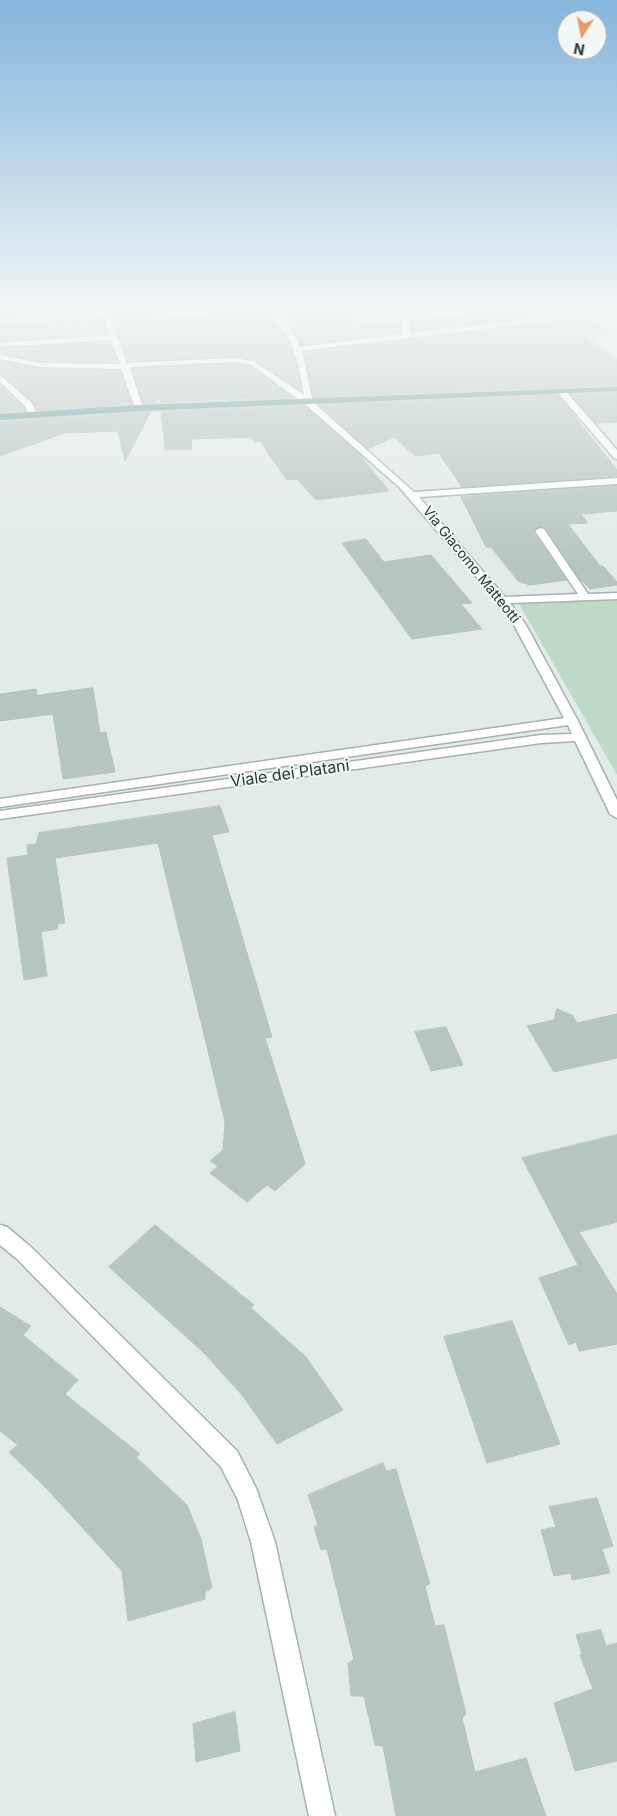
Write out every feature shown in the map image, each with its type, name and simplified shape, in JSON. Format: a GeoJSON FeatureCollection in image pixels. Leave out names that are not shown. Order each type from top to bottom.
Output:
{"type":"FeatureCollection","features":[{"type":"Feature","properties":{"kind":"main road"},"geometry":{"type":"LineString","coordinates":[[0,417],[139,408],[309,403],[503,394]]}},
{"type":"Feature","properties":{"kind":"street"},"geometry":{"type":"LineString","coordinates":[[17,394],[29,405],[33,414]]}},
{"type":"Feature","properties":{"kind":"street"},"geometry":{"type":"LineString","coordinates":[[134,394],[139,408]]}},
{"type":"Feature","properties":{"kind":"street","name":"Via Giacomo Matteotti"},"geometry":{"type":"LineString","coordinates":[[296,394],[309,403],[411,495],[502,600],[520,625],[572,721],[617,814]]}},
{"type":"Feature","properties":{"kind":"street"},"geometry":{"type":"LineString","coordinates":[[307,394],[309,403]]}},
{"type":"Feature","properties":{"kind":"street"},"geometry":{"type":"LineString","coordinates":[[563,394],[617,456]]}},
{"type":"Feature","properties":{"kind":"street"},"geometry":{"type":"LineString","coordinates":[[411,495],[617,481]]}},
{"type":"Feature","properties":{"kind":"street"},"geometry":{"type":"LineString","coordinates":[[540,531],[585,597]]}},
{"type":"Feature","properties":{"kind":"street"},"geometry":{"type":"LineString","coordinates":[[502,600],[617,596]]}},
{"type":"Feature","properties":{"kind":"street","name":"Viale dei Platani"},"geometry":{"type":"LineString","coordinates":[[0,803],[572,721]]}},
{"type":"Feature","properties":{"kind":"street","name":"Viale dei Platani"},"geometry":{"type":"LineString","coordinates":[[0,815],[531,740],[579,737]]}},
{"type":"Feature","properties":{"kind":"street"},"geometry":{"type":"LineString","coordinates":[[0,1233],[24,1253],[229,1459],[248,1496],[263,1542],[322,1816]]}},
{"type":"Feature","properties":{"kind":"green space"},"geometry":{"type":"Polygon","coordinates":[[[617,600],[617,775],[518,602],[617,600]]]}},
{"type":"Feature","properties":{"kind":"building"},"geometry":{"type":"Polygon","coordinates":[[[0,394],[9,394],[25,410],[0,412],[0,394]]]}},
{"type":"Feature","properties":{"kind":"building"},"geometry":{"type":"Polygon","coordinates":[[[24,394],[128,394],[131,404],[37,410],[33,402],[24,394]]]}},
{"type":"Feature","properties":{"kind":"building"},"geometry":{"type":"Polygon","coordinates":[[[140,394],[287,394],[292,397],[160,402],[159,396],[156,402],[143,403],[140,394]]]}},
{"type":"Feature","properties":{"kind":"building"},"geometry":{"type":"Polygon","coordinates":[[[313,394],[396,394],[314,397],[313,394]]]}},
{"type":"Feature","properties":{"kind":"building"},"geometry":{"type":"Polygon","coordinates":[[[617,394],[617,422],[596,423],[572,395],[617,394]]]}},
{"type":"Feature","properties":{"kind":"building"},"geometry":{"type":"Polygon","coordinates":[[[558,395],[617,470],[617,476],[462,487],[439,453],[415,456],[394,437],[368,449],[320,405],[558,395]]]}},
{"type":"Feature","properties":{"kind":"building"},"geometry":{"type":"Polygon","coordinates":[[[304,406],[358,453],[389,491],[316,500],[297,479],[287,480],[260,441],[254,442],[251,437],[191,439],[192,449],[165,450],[161,412],[304,406]]]}},
{"type":"Feature","properties":{"kind":"building"},"geometry":{"type":"Polygon","coordinates":[[[151,412],[125,461],[118,431],[65,433],[0,456],[0,422],[151,412]]]}},
{"type":"Feature","properties":{"kind":"building"},"geometry":{"type":"Polygon","coordinates":[[[617,486],[617,511],[581,514],[588,523],[568,524],[600,566],[603,566],[617,582],[617,585],[590,589],[579,578],[546,528],[540,526],[533,532],[566,580],[530,585],[518,581],[491,547],[486,547],[461,497],[617,486]]]}},
{"type":"Feature","properties":{"kind":"building"},"geometry":{"type":"Polygon","coordinates":[[[366,539],[384,562],[431,555],[472,603],[461,604],[482,629],[412,639],[342,543],[366,539]]]}},
{"type":"Feature","properties":{"kind":"building"},"geometry":{"type":"Polygon","coordinates":[[[93,688],[100,733],[106,732],[115,772],[63,779],[53,714],[0,721],[0,694],[36,689],[37,695],[93,688]]]}},
{"type":"Feature","properties":{"kind":"building"},"geometry":{"type":"Polygon","coordinates":[[[220,806],[229,832],[212,835],[272,1037],[265,1038],[305,1164],[275,1191],[267,1185],[247,1202],[210,1173],[218,1166],[210,1161],[223,1150],[225,1122],[158,843],[55,858],[65,923],[57,924],[58,929],[41,932],[47,976],[24,980],[7,858],[28,855],[27,845],[36,844],[39,833],[220,806]]]}},
{"type":"Feature","properties":{"kind":"building"},"geometry":{"type":"Polygon","coordinates":[[[557,1009],[572,1015],[577,1023],[617,1014],[617,1058],[554,1072],[527,1026],[554,1020],[557,1009]]]}},
{"type":"Feature","properties":{"kind":"building"},"geometry":{"type":"Polygon","coordinates":[[[446,1027],[463,1065],[431,1071],[415,1032],[446,1027]]]}},
{"type":"Feature","properties":{"kind":"building"},"geometry":{"type":"Polygon","coordinates":[[[617,1135],[617,1222],[579,1232],[617,1294],[617,1344],[579,1351],[576,1342],[569,1345],[539,1278],[578,1265],[522,1158],[617,1135]]]}},
{"type":"Feature","properties":{"kind":"building"},"geometry":{"type":"Polygon","coordinates":[[[155,1225],[254,1305],[251,1308],[306,1357],[343,1410],[277,1444],[242,1395],[204,1353],[109,1267],[155,1225]]]}},
{"type":"Feature","properties":{"kind":"building"},"geometry":{"type":"Polygon","coordinates":[[[0,1307],[31,1326],[23,1335],[78,1380],[65,1394],[140,1454],[136,1457],[187,1505],[201,1539],[212,1588],[205,1592],[205,1599],[128,1621],[122,1571],[47,1489],[9,1452],[18,1445],[0,1431],[0,1307]]]}},
{"type":"Feature","properties":{"kind":"building"},"geometry":{"type":"Polygon","coordinates":[[[512,1321],[560,1444],[487,1463],[444,1337],[512,1321]]]}},
{"type":"Feature","properties":{"kind":"building"},"geometry":{"type":"Polygon","coordinates":[[[383,1463],[386,1471],[396,1469],[430,1584],[425,1586],[435,1626],[444,1625],[466,1714],[462,1718],[475,1772],[526,1758],[546,1816],[396,1816],[383,1746],[375,1745],[364,1696],[351,1696],[348,1663],[354,1660],[327,1549],[321,1550],[314,1527],[318,1525],[308,1495],[383,1463]]]}},
{"type":"Feature","properties":{"kind":"building"},"geometry":{"type":"Polygon","coordinates":[[[597,1498],[613,1546],[602,1549],[610,1573],[572,1580],[571,1573],[554,1576],[541,1530],[556,1527],[549,1507],[597,1498]]]}},
{"type":"Feature","properties":{"kind":"building"},"geometry":{"type":"Polygon","coordinates":[[[601,1630],[606,1646],[617,1643],[617,1761],[575,1771],[554,1703],[593,1689],[580,1655],[582,1654],[576,1635],[601,1630]]]}},
{"type":"Feature","properties":{"kind":"building"},"geometry":{"type":"Polygon","coordinates":[[[235,1712],[240,1751],[196,1762],[193,1724],[235,1712]]]}}]}
